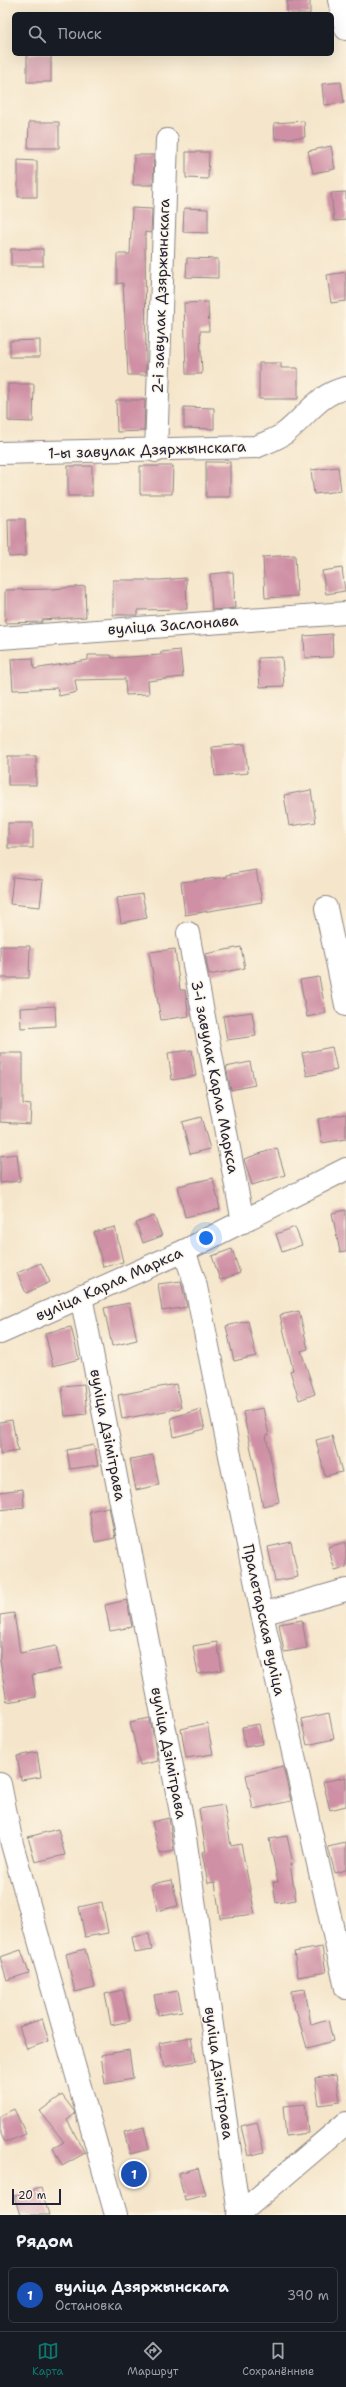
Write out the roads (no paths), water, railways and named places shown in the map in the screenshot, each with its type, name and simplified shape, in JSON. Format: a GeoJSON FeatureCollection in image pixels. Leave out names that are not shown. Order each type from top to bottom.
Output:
{"type":"FeatureCollection","features":[{"type":"Feature","properties":{"kind":"street"},"geometry":{"type":"LineString","coordinates":[[339,0],[346,29]]}},
{"type":"Feature","properties":{"kind":"street","name":"2-і завулак Дзяржынскага"},"geometry":{"type":"LineString","coordinates":[[156,451],[167,140]]}},
{"type":"Feature","properties":{"kind":"street","name":"1-ы завулак Дзяржынскага"},"geometry":{"type":"LineString","coordinates":[[0,453],[156,451],[256,447],[284,434],[304,412],[334,390],[346,388]]}},
{"type":"Feature","properties":{"kind":"street","name":"вуліца Заслонава"},"geometry":{"type":"LineString","coordinates":[[0,638],[346,613]]}},
{"type":"Feature","properties":{"kind":"street"},"geometry":{"type":"LineString","coordinates":[[326,908],[346,1005]]}},
{"type":"Feature","properties":{"kind":"street","name":"3-і завулак Карла Маркса"},"geometry":{"type":"LineString","coordinates":[[188,933],[243,1222]]}},
{"type":"Feature","properties":{"kind":"street","name":"вуліца Карла Маркса"},"geometry":{"type":"LineString","coordinates":[[0,1334],[184,1251],[346,1169]]}},
{"type":"Feature","properties":{"kind":"street","name":"Пралетарская вуліца"},"geometry":{"type":"LineString","coordinates":[[184,1251],[195,1282],[262,1614],[346,1988]]}},
{"type":"Feature","properties":{"kind":"street","name":"вуліца Дзімітрава"},"geometry":{"type":"LineString","coordinates":[[82,1296],[183,1823],[239,2214]]}},
{"type":"Feature","properties":{"kind":"street"},"geometry":{"type":"LineString","coordinates":[[262,1614],[346,1590]]}},
{"type":"Feature","properties":{"kind":"street"},"geometry":{"type":"LineString","coordinates":[[0,1784],[6,1848],[116,2215]]}},
{"type":"Feature","properties":{"kind":"street"},"geometry":{"type":"LineString","coordinates":[[239,2214],[346,2123]]}},
{"type":"Feature","properties":{"kind":"place","name":"вуліца Дзяржынскага"},"geometry":{"type":"Point","coordinates":[134,2174]}}]}
